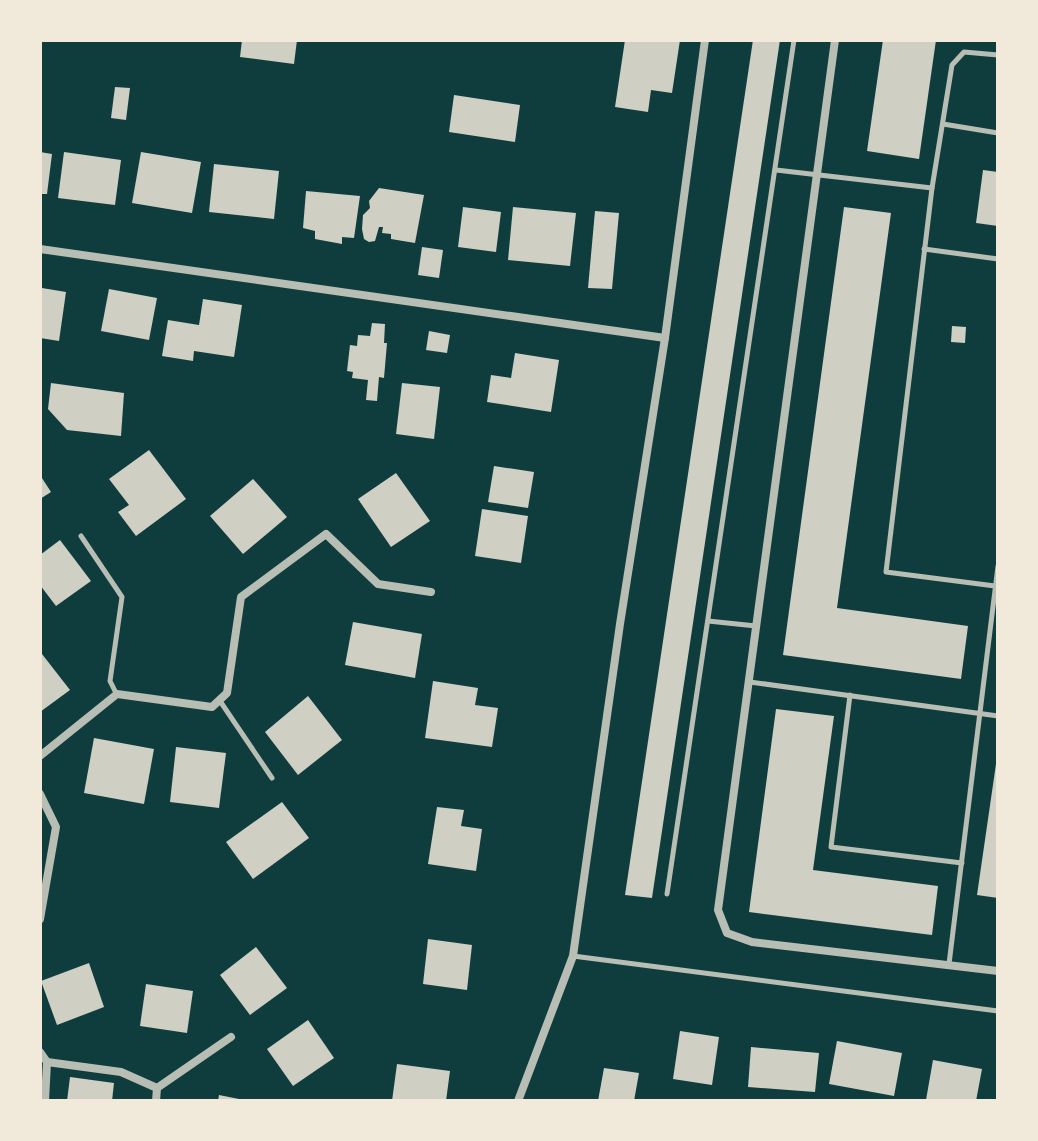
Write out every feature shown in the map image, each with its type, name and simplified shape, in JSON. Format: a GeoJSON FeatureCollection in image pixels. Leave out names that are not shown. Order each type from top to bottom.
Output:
{"type":"FeatureCollection","features":[{"type":"Feature","properties":{"kind":"street"},"geometry":{"type":"LineString","coordinates":[[518,1101],[573,956],[665,338],[705,40]]}},
{"type":"Feature","properties":{"kind":"street"},"geometry":{"type":"LineString","coordinates":[[835,40],[718,910],[727,933],[752,942],[998,971]]}},
{"type":"Feature","properties":{"kind":"street"},"geometry":{"type":"LineString","coordinates":[[40,249],[665,338]]}},
{"type":"Feature","properties":{"kind":"street"},"geometry":{"type":"LineString","coordinates":[[40,756],[117,694],[212,707],[220,701],[227,693],[241,597],[326,534],[378,584],[431,592]]}},
{"type":"Feature","properties":{"kind":"street"},"geometry":{"type":"LineString","coordinates":[[40,794],[56,827],[40,919]]}},
{"type":"Feature","properties":{"kind":"street"},"geometry":{"type":"LineString","coordinates":[[157,1088],[231,1037]]}},
{"type":"Feature","properties":{"kind":"street"},"geometry":{"type":"LineString","coordinates":[[40,1052],[47,1062],[45,1101]]}},
{"type":"Feature","properties":{"kind":"street"},"geometry":{"type":"LineString","coordinates":[[47,1062],[121,1072],[157,1088]]}},
{"type":"Feature","properties":{"kind":"street"},"geometry":{"type":"LineString","coordinates":[[156,1101],[157,1088]]}},
{"type":"Feature","properties":{"kind":"lane"},"geometry":{"type":"LineString","coordinates":[[667,894],[794,40]]}},
{"type":"Feature","properties":{"kind":"lane"},"geometry":{"type":"LineString","coordinates":[[995,586],[886,572],[924,249],[952,65],[964,52],[998,55]]}},
{"type":"Feature","properties":{"kind":"lane"},"geometry":{"type":"LineString","coordinates":[[943,124],[998,133]]}},
{"type":"Feature","properties":{"kind":"lane"},"geometry":{"type":"LineString","coordinates":[[776,170],[932,188]]}},
{"type":"Feature","properties":{"kind":"lane"},"geometry":{"type":"LineString","coordinates":[[924,249],[998,259]]}},
{"type":"Feature","properties":{"kind":"lane"},"geometry":{"type":"LineString","coordinates":[[81,536],[122,597],[110,681],[117,694]]}},
{"type":"Feature","properties":{"kind":"lane"},"geometry":{"type":"LineString","coordinates":[[949,965],[998,566]]}},
{"type":"Feature","properties":{"kind":"lane"},"geometry":{"type":"LineString","coordinates":[[708,621],[756,626]]}},
{"type":"Feature","properties":{"kind":"lane"},"geometry":{"type":"LineString","coordinates":[[750,682],[998,716]]}},
{"type":"Feature","properties":{"kind":"lane"},"geometry":{"type":"LineString","coordinates":[[850,695],[831,847],[962,863]]}},
{"type":"Feature","properties":{"kind":"lane"},"geometry":{"type":"LineString","coordinates":[[220,701],[272,778]]}},
{"type":"Feature","properties":{"kind":"lane"},"geometry":{"type":"LineString","coordinates":[[573,956],[998,1011]]}},
{"type":"Feature","properties":{"kind":"building"},"geometry":{"type":"Polygon","coordinates":[[[242,40],[297,40],[294,64],[240,57],[242,40]]]}},
{"type":"Feature","properties":{"kind":"building"},"geometry":{"type":"Polygon","coordinates":[[[625,40],[680,40],[672,93],[651,90],[648,112],[615,107],[625,40]]]}},
{"type":"Feature","properties":{"kind":"building"},"geometry":{"type":"Polygon","coordinates":[[[753,40],[780,40],[652,898],[625,895],[753,40]]]}},
{"type":"Feature","properties":{"kind":"building"},"geometry":{"type":"Polygon","coordinates":[[[883,40],[936,40],[919,159],[867,151],[883,40]]]}},
{"type":"Feature","properties":{"kind":"building"},"geometry":{"type":"Polygon","coordinates":[[[115,87],[130,88],[126,120],[111,118],[115,87]]]}},
{"type":"Feature","properties":{"kind":"building"},"geometry":{"type":"Polygon","coordinates":[[[454,95],[520,105],[515,142],[449,132],[454,95]]]}},
{"type":"Feature","properties":{"kind":"building"},"geometry":{"type":"Polygon","coordinates":[[[40,152],[52,154],[47,194],[40,194],[40,152]]]}},
{"type":"Feature","properties":{"kind":"building"},"geometry":{"type":"Polygon","coordinates":[[[64,152],[121,160],[115,205],[58,198],[64,152]]]}},
{"type":"Feature","properties":{"kind":"building"},"geometry":{"type":"Polygon","coordinates":[[[141,152],[201,162],[192,213],[132,203],[141,152]]]}},
{"type":"Feature","properties":{"kind":"building"},"geometry":{"type":"Polygon","coordinates":[[[214,164],[279,171],[274,219],[209,212],[214,164]]]}},
{"type":"Feature","properties":{"kind":"building"},"geometry":{"type":"Polygon","coordinates":[[[983,170],[998,172],[998,226],[976,223],[983,170]]]}},
{"type":"Feature","properties":{"kind":"building"},"geometry":{"type":"Polygon","coordinates":[[[379,188],[424,195],[415,243],[391,239],[391,234],[382,233],[383,227],[379,227],[375,241],[364,239],[363,215],[370,208],[369,201],[379,188]]]}},
{"type":"Feature","properties":{"kind":"building"},"geometry":{"type":"Polygon","coordinates":[[[306,191],[360,196],[354,238],[342,237],[342,244],[315,239],[315,231],[303,228],[306,191]]]}},
{"type":"Feature","properties":{"kind":"building"},"geometry":{"type":"Polygon","coordinates":[[[463,207],[501,212],[496,252],[458,247],[463,207]]]}},
{"type":"Feature","properties":{"kind":"building"},"geometry":{"type":"Polygon","coordinates":[[[513,207],[576,213],[570,266],[508,260],[513,207]]]}},
{"type":"Feature","properties":{"kind":"building"},"geometry":{"type":"Polygon","coordinates":[[[844,207],[891,213],[837,608],[968,626],[961,679],[783,655],[844,207]]]}},
{"type":"Feature","properties":{"kind":"building"},"geometry":{"type":"Polygon","coordinates":[[[595,211],[619,213],[612,289],[588,288],[595,211]]]}},
{"type":"Feature","properties":{"kind":"building"},"geometry":{"type":"Polygon","coordinates":[[[422,247],[443,250],[439,278],[418,275],[422,247]]]}},
{"type":"Feature","properties":{"kind":"building"},"geometry":{"type":"Polygon","coordinates":[[[42,288],[66,292],[59,341],[40,338],[42,288]]]}},
{"type":"Feature","properties":{"kind":"building"},"geometry":{"type":"Polygon","coordinates":[[[109,289],[157,298],[149,340],[101,331],[109,289]]]}},
{"type":"Feature","properties":{"kind":"building"},"geometry":{"type":"Polygon","coordinates":[[[203,299],[242,305],[234,357],[194,351],[193,361],[162,356],[168,320],[199,325],[203,299]]]}},
{"type":"Feature","properties":{"kind":"building"},"geometry":{"type":"Polygon","coordinates":[[[372,323],[385,324],[384,343],[387,343],[384,378],[379,377],[377,401],[366,400],[368,380],[352,378],[353,372],[347,371],[350,345],[357,346],[358,335],[370,336],[372,323]]]}},
{"type":"Feature","properties":{"kind":"building"},"geometry":{"type":"Polygon","coordinates":[[[952,326],[966,327],[965,343],[951,342],[952,326]]]}},
{"type":"Feature","properties":{"kind":"building"},"geometry":{"type":"Polygon","coordinates":[[[429,331],[450,335],[447,353],[426,350],[429,331]]]}},
{"type":"Feature","properties":{"kind":"building"},"geometry":{"type":"Polygon","coordinates":[[[515,353],[559,360],[551,412],[487,402],[491,375],[511,378],[515,353]]]}},
{"type":"Feature","properties":{"kind":"building"},"geometry":{"type":"Polygon","coordinates":[[[51,383],[124,393],[121,436],[67,430],[48,409],[51,383]]]}},
{"type":"Feature","properties":{"kind":"building"},"geometry":{"type":"Polygon","coordinates":[[[402,383],[440,387],[434,439],[396,434],[402,383]]]}},
{"type":"Feature","properties":{"kind":"building"},"geometry":{"type":"Polygon","coordinates":[[[149,450],[186,499],[136,536],[118,512],[129,505],[109,479],[149,450]]]}},
{"type":"Feature","properties":{"kind":"building"},"geometry":{"type":"Polygon","coordinates":[[[494,466],[534,472],[528,508],[488,502],[494,466]]]}},
{"type":"Feature","properties":{"kind":"building"},"geometry":{"type":"Polygon","coordinates":[[[396,473],[430,521],[391,547],[358,499],[396,473]]]}},
{"type":"Feature","properties":{"kind":"building"},"geometry":{"type":"Polygon","coordinates":[[[40,475],[51,492],[40,499],[40,475]]]}},
{"type":"Feature","properties":{"kind":"building"},"geometry":{"type":"Polygon","coordinates":[[[253,479],[287,517],[243,554],[210,516],[253,479]]]}},
{"type":"Feature","properties":{"kind":"building"},"geometry":{"type":"Polygon","coordinates":[[[482,509],[528,516],[521,563],[475,556],[482,509]]]}},
{"type":"Feature","properties":{"kind":"building"},"geometry":{"type":"Polygon","coordinates":[[[60,540],[91,581],[56,606],[40,585],[40,555],[60,540]]]}},
{"type":"Feature","properties":{"kind":"building"},"geometry":{"type":"Polygon","coordinates":[[[353,622],[422,634],[415,678],[345,665],[353,622]]]}},
{"type":"Feature","properties":{"kind":"building"},"geometry":{"type":"Polygon","coordinates":[[[40,655],[70,690],[40,712],[40,655]]]}},
{"type":"Feature","properties":{"kind":"building"},"geometry":{"type":"Polygon","coordinates":[[[433,681],[478,688],[475,705],[498,708],[492,747],[425,738],[433,681]]]}},
{"type":"Feature","properties":{"kind":"building"},"geometry":{"type":"Polygon","coordinates":[[[308,696],[342,740],[298,775],[265,732],[308,696]]]}},
{"type":"Feature","properties":{"kind":"building"},"geometry":{"type":"Polygon","coordinates":[[[776,709],[834,716],[813,870],[938,886],[932,935],[749,912],[776,709]]]}},
{"type":"Feature","properties":{"kind":"building"},"geometry":{"type":"Polygon","coordinates":[[[94,738],[154,749],[144,804],[84,793],[94,738]]]}},
{"type":"Feature","properties":{"kind":"building"},"geometry":{"type":"Polygon","coordinates":[[[176,747],[226,753],[219,808],[170,802],[176,747]]]}},
{"type":"Feature","properties":{"kind":"building"},"geometry":{"type":"Polygon","coordinates":[[[998,764],[998,898],[977,895],[998,764]]]}},
{"type":"Feature","properties":{"kind":"building"},"geometry":{"type":"Polygon","coordinates":[[[282,802],[309,838],[253,879],[226,842],[282,802]]]}},
{"type":"Feature","properties":{"kind":"building"},"geometry":{"type":"Polygon","coordinates":[[[437,807],[464,810],[461,826],[482,829],[476,871],[428,864],[437,807]]]}},
{"type":"Feature","properties":{"kind":"building"},"geometry":{"type":"Polygon","coordinates":[[[428,939],[472,945],[467,990],[423,984],[428,939]]]}},
{"type":"Feature","properties":{"kind":"building"},"geometry":{"type":"Polygon","coordinates":[[[256,947],[287,988],[250,1015],[220,975],[256,947]]]}},
{"type":"Feature","properties":{"kind":"building"},"geometry":{"type":"Polygon","coordinates":[[[89,963],[104,1007],[57,1025],[41,981],[89,963]]]}},
{"type":"Feature","properties":{"kind":"building"},"geometry":{"type":"Polygon","coordinates":[[[146,984],[193,991],[187,1033],[140,1026],[146,984]]]}},
{"type":"Feature","properties":{"kind":"building"},"geometry":{"type":"Polygon","coordinates":[[[308,1020],[334,1058],[293,1086],[267,1049],[308,1020]]]}},
{"type":"Feature","properties":{"kind":"building"},"geometry":{"type":"Polygon","coordinates":[[[680,1031],[719,1037],[712,1085],[673,1079],[680,1031]]]}},
{"type":"Feature","properties":{"kind":"building"},"geometry":{"type":"Polygon","coordinates":[[[837,1041],[902,1053],[894,1096],[829,1084],[837,1041]]]}},
{"type":"Feature","properties":{"kind":"building"},"geometry":{"type":"Polygon","coordinates":[[[751,1047],[819,1053],[815,1092],[748,1087],[751,1047]]]}},
{"type":"Feature","properties":{"kind":"building"},"geometry":{"type":"Polygon","coordinates":[[[933,1060],[982,1069],[976,1101],[926,1100],[933,1060]]]}},
{"type":"Feature","properties":{"kind":"building"},"geometry":{"type":"Polygon","coordinates":[[[397,1064],[450,1071],[446,1101],[392,1101],[397,1064]]]}},
{"type":"Feature","properties":{"kind":"building"},"geometry":{"type":"Polygon","coordinates":[[[604,1068],[639,1073],[634,1101],[598,1101],[604,1068]]]}},
{"type":"Feature","properties":{"kind":"building"},"geometry":{"type":"Polygon","coordinates":[[[70,1077],[114,1083],[112,1101],[67,1101],[70,1077]]]}},
{"type":"Feature","properties":{"kind":"building"},"geometry":{"type":"Polygon","coordinates":[[[219,1095],[244,1100],[244,1101],[218,1101],[219,1095]]]}}]}
